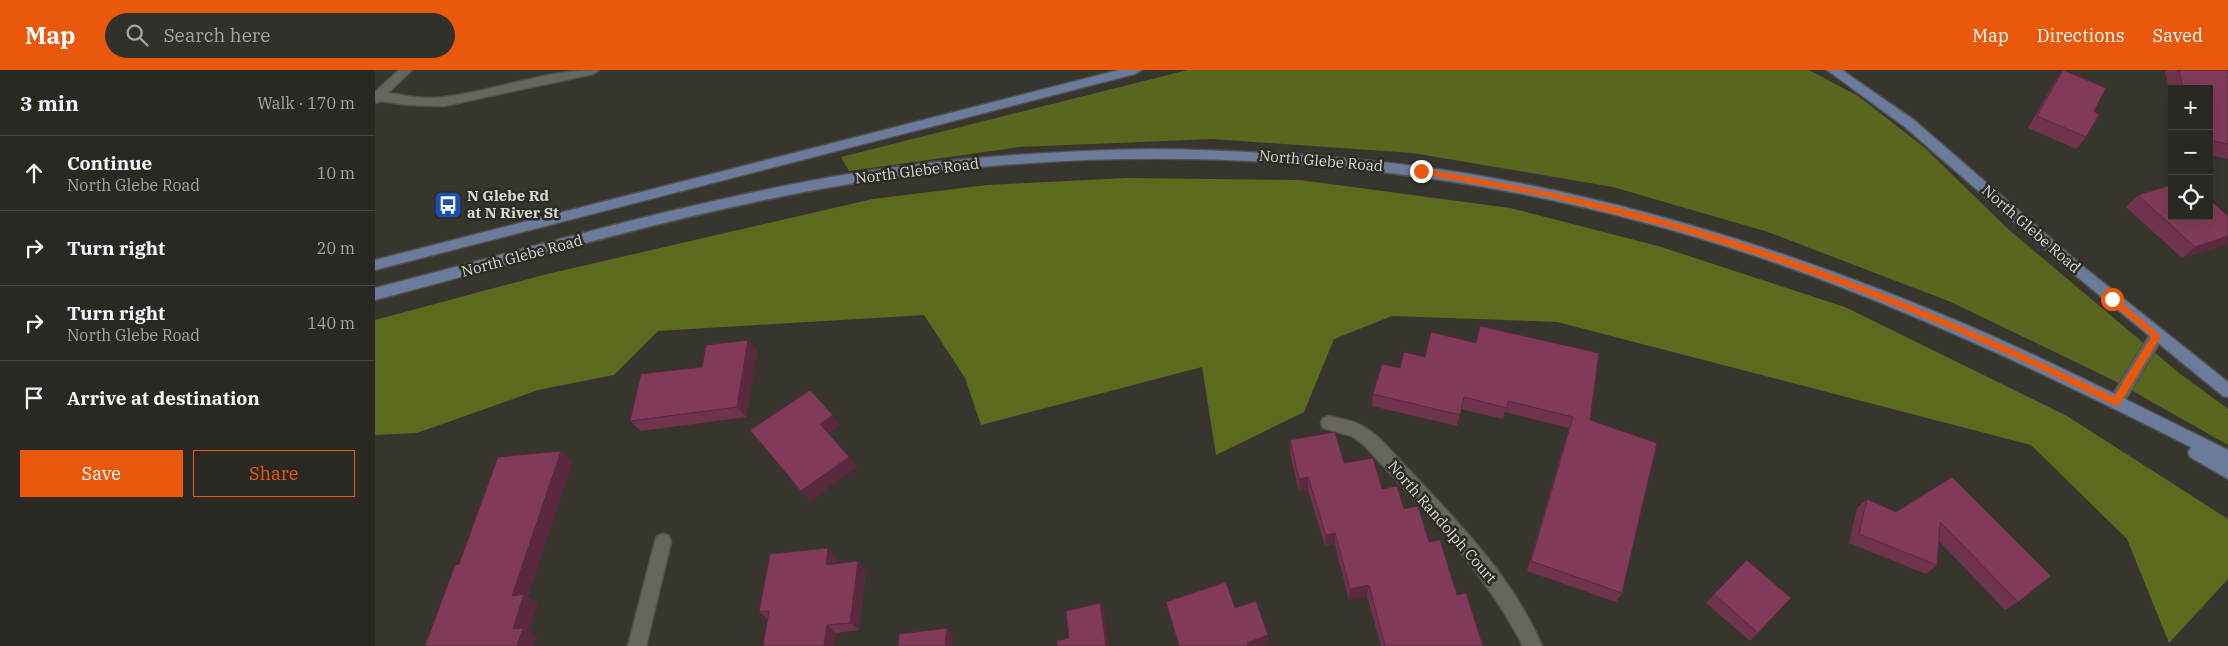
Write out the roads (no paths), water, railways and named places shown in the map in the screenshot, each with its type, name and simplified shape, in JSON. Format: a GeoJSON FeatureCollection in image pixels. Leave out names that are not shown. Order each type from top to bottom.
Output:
{"type":"FeatureCollection","features":[{"type":"Feature","properties":{"kind":"main road","name":"North Glebe Road"},"geometry":{"type":"LineString","coordinates":[[375,265],[1135,70]]}},
{"type":"Feature","properties":{"kind":"main road","name":"North Glebe Road"},"geometry":{"type":"LineString","coordinates":[[1833,70],[1884,102],[1918,128],[2059,255],[2157,336],[2228,390]]}},
{"type":"Feature","properties":{"kind":"main road","name":"North Glebe Road"},"geometry":{"type":"LineString","coordinates":[[375,294],[729,203],[853,179],[960,164],[1068,156],[1171,153],[1276,156],[1375,165],[1463,177],[1549,194],[1673,225],[1764,254],[1894,302],[1995,344],[2228,458]]}},
{"type":"Feature","properties":{"kind":"main road"},"geometry":{"type":"LineString","coordinates":[[2123,406],[2228,472]]}},
{"type":"Feature","properties":{"kind":"street"},"geometry":{"type":"LineString","coordinates":[[377,98],[406,70]]}},
{"type":"Feature","properties":{"kind":"street"},"geometry":{"type":"LineString","coordinates":[[377,98],[444,102],[467,99],[593,70]]}},
{"type":"Feature","properties":{"kind":"street"},"geometry":{"type":"LineString","coordinates":[[2123,406],[2157,336]]}},
{"type":"Feature","properties":{"kind":"street","name":"North Randolph Court"},"geometry":{"type":"LineString","coordinates":[[1329,423],[1357,430],[1370,440],[1474,555],[1516,612],[1533,646]]}},
{"type":"Feature","properties":{"kind":"street"},"geometry":{"type":"LineString","coordinates":[[637,646],[663,542]]}},
{"type":"Feature","properties":{"kind":"place","name":"N Glebe Rd at N River St"},"geometry":{"type":"Point","coordinates":[448,205]}}]}
